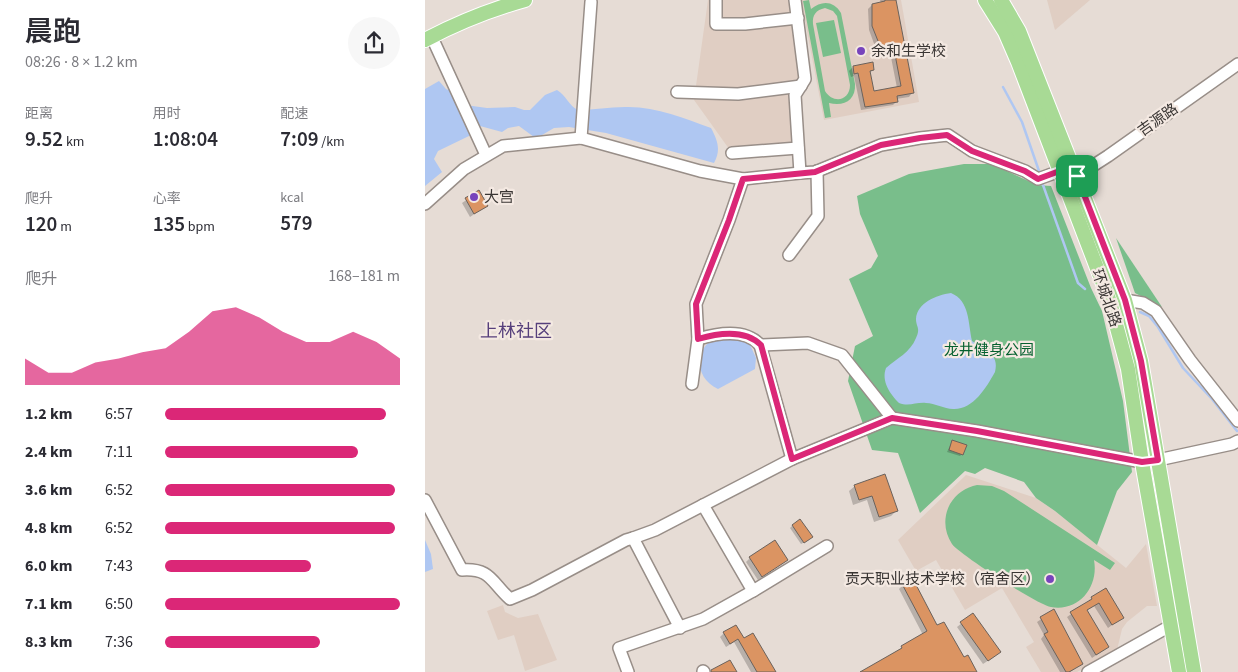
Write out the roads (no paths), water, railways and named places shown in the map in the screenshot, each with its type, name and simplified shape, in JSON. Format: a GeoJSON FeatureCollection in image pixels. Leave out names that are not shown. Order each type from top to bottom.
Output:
{"type":"FeatureCollection","features":[{"type":"Feature","properties":{"kind":"main road"},"geometry":{"type":"LineString","coordinates":[[430,42],[453,25],[525,0]]}},
{"type":"Feature","properties":{"kind":"main road","name":"环城北路"},"geometry":{"type":"LineString","coordinates":[[985,0],[1005,32],[1070,171],[1125,300],[1141,361],[1194,672]]}},
{"type":"Feature","properties":{"kind":"main road","name":"环城北路"},"geometry":{"type":"LineString","coordinates":[[1001,0],[1019,31],[1070,171],[1129,369],[1142,462],[1179,672]]}},
{"type":"Feature","properties":{"kind":"main road"},"geometry":{"type":"LineString","coordinates":[[1142,462],[1158,460]]}},
{"type":"Feature","properties":{"kind":"street"},"geometry":{"type":"LineString","coordinates":[[716,0],[716,24],[745,24],[798,18]]}},
{"type":"Feature","properties":{"kind":"street"},"geometry":{"type":"LineString","coordinates":[[795,0],[805,79],[795,95],[800,173]]}},
{"type":"Feature","properties":{"kind":"street"},"geometry":{"type":"LineString","coordinates":[[425,204],[463,168],[503,146],[582,134],[591,2]]}},
{"type":"Feature","properties":{"kind":"street"},"geometry":{"type":"LineString","coordinates":[[430,42],[461,100],[486,155]]}},
{"type":"Feature","properties":{"kind":"street","name":"吉源路"},"geometry":{"type":"LineString","coordinates":[[582,134],[700,171],[743,179],[817,171],[881,145],[947,135],[972,151],[1025,171],[1038,179],[1070,171],[1108,156],[1238,64]]}},
{"type":"Feature","properties":{"kind":"street"},"geometry":{"type":"LineString","coordinates":[[677,92],[738,94],[801,86]]}},
{"type":"Feature","properties":{"kind":"street"},"geometry":{"type":"LineString","coordinates":[[731,153],[798,148]]}},
{"type":"Feature","properties":{"kind":"street"},"geometry":{"type":"LineString","coordinates":[[789,255],[818,216],[817,171]]}},
{"type":"Feature","properties":{"kind":"street"},"geometry":{"type":"LineString","coordinates":[[692,384],[698,339],[696,304],[743,179]]}},
{"type":"Feature","properties":{"kind":"street"},"geometry":{"type":"LineString","coordinates":[[1125,300],[1143,303],[1156,311],[1190,360],[1238,421]]}},
{"type":"Feature","properties":{"kind":"street"},"geometry":{"type":"LineString","coordinates":[[698,339],[715,333],[731,333],[754,338],[761,345],[792,459]]}},
{"type":"Feature","properties":{"kind":"street"},"geometry":{"type":"LineString","coordinates":[[761,345],[808,343],[842,355],[892,418]]}},
{"type":"Feature","properties":{"kind":"street"},"geometry":{"type":"LineString","coordinates":[[425,500],[462,570],[476,569],[487,574],[510,599],[532,590],[626,540],[655,530],[792,459],[892,418],[977,431],[1142,462]]}},
{"type":"Feature","properties":{"kind":"street"},"geometry":{"type":"LineString","coordinates":[[1158,460],[1238,442]]}},
{"type":"Feature","properties":{"kind":"street"},"geometry":{"type":"LineString","coordinates":[[703,505],[753,591]]}},
{"type":"Feature","properties":{"kind":"street"},"geometry":{"type":"LineString","coordinates":[[633,538],[680,628]]}},
{"type":"Feature","properties":{"kind":"street"},"geometry":{"type":"LineString","coordinates":[[628,672],[619,648],[703,619],[827,546]]}},
{"type":"Feature","properties":{"kind":"street"},"geometry":{"type":"LineString","coordinates":[[1088,672],[1170,626]]}},
{"type":"Feature","properties":{"kind":"water"},"geometry":{"type":"Polygon","coordinates":[[[439,81],[446,89],[453,92],[458,104],[487,108],[515,107],[530,110],[545,95],[557,90],[578,110],[636,107],[669,113],[711,128],[717,141],[717,154],[714,163],[606,133],[569,127],[554,128],[534,137],[519,126],[508,128],[502,132],[480,126],[469,136],[438,151],[434,159],[442,172],[425,186],[425,89],[439,81]]]}},
{"type":"Feature","properties":{"kind":"water"},"geometry":{"type":"Polygon","coordinates":[[[951,293],[962,301],[965,307],[972,341],[993,356],[996,366],[995,372],[978,397],[967,406],[950,409],[929,403],[906,405],[899,403],[892,396],[886,382],[886,368],[907,351],[913,343],[918,332],[916,319],[920,308],[934,298],[951,293]]]}},
{"type":"Feature","properties":{"kind":"water"},"geometry":{"type":"Polygon","coordinates":[[[722,335],[748,340],[756,358],[755,369],[718,389],[704,377],[700,369],[700,360],[706,345],[722,335]]]}},
{"type":"Feature","properties":{"kind":"water"},"geometry":{"type":"Polygon","coordinates":[[[425,540],[431,554],[433,569],[425,572],[425,540]]]}},
{"type":"Feature","properties":{"kind":"waterway"},"geometry":{"type":"LineString","coordinates":[[1003,87],[1022,122],[1039,171]]}},
{"type":"Feature","properties":{"kind":"waterway"},"geometry":{"type":"LineString","coordinates":[[1043,185],[1078,283],[1085,289]]}},
{"type":"Feature","properties":{"kind":"waterway"},"geometry":{"type":"LineString","coordinates":[[1140,312],[1149,316],[1158,327],[1183,368],[1212,399],[1237,431]]}},
{"type":"Feature","properties":{"kind":"place","name":"余和生学校"},"geometry":{"type":"Point","coordinates":[861,51]}},
{"type":"Feature","properties":{"kind":"place","name":"大宫"},"geometry":{"type":"Point","coordinates":[474,197]}},
{"type":"Feature","properties":{"kind":"place","name":"贡天职业技术学校（宿舍区）"},"geometry":{"type":"Point","coordinates":[1050,579]}},
{"type":"Feature","properties":{"kind":"district","name":"上林社区"},"geometry":{"type":"Point","coordinates":[516,331]}},
{"type":"Feature","properties":{"kind":"park label","name":"龙井健身公园"},"geometry":{"type":"Point","coordinates":[989,350]}}]}
